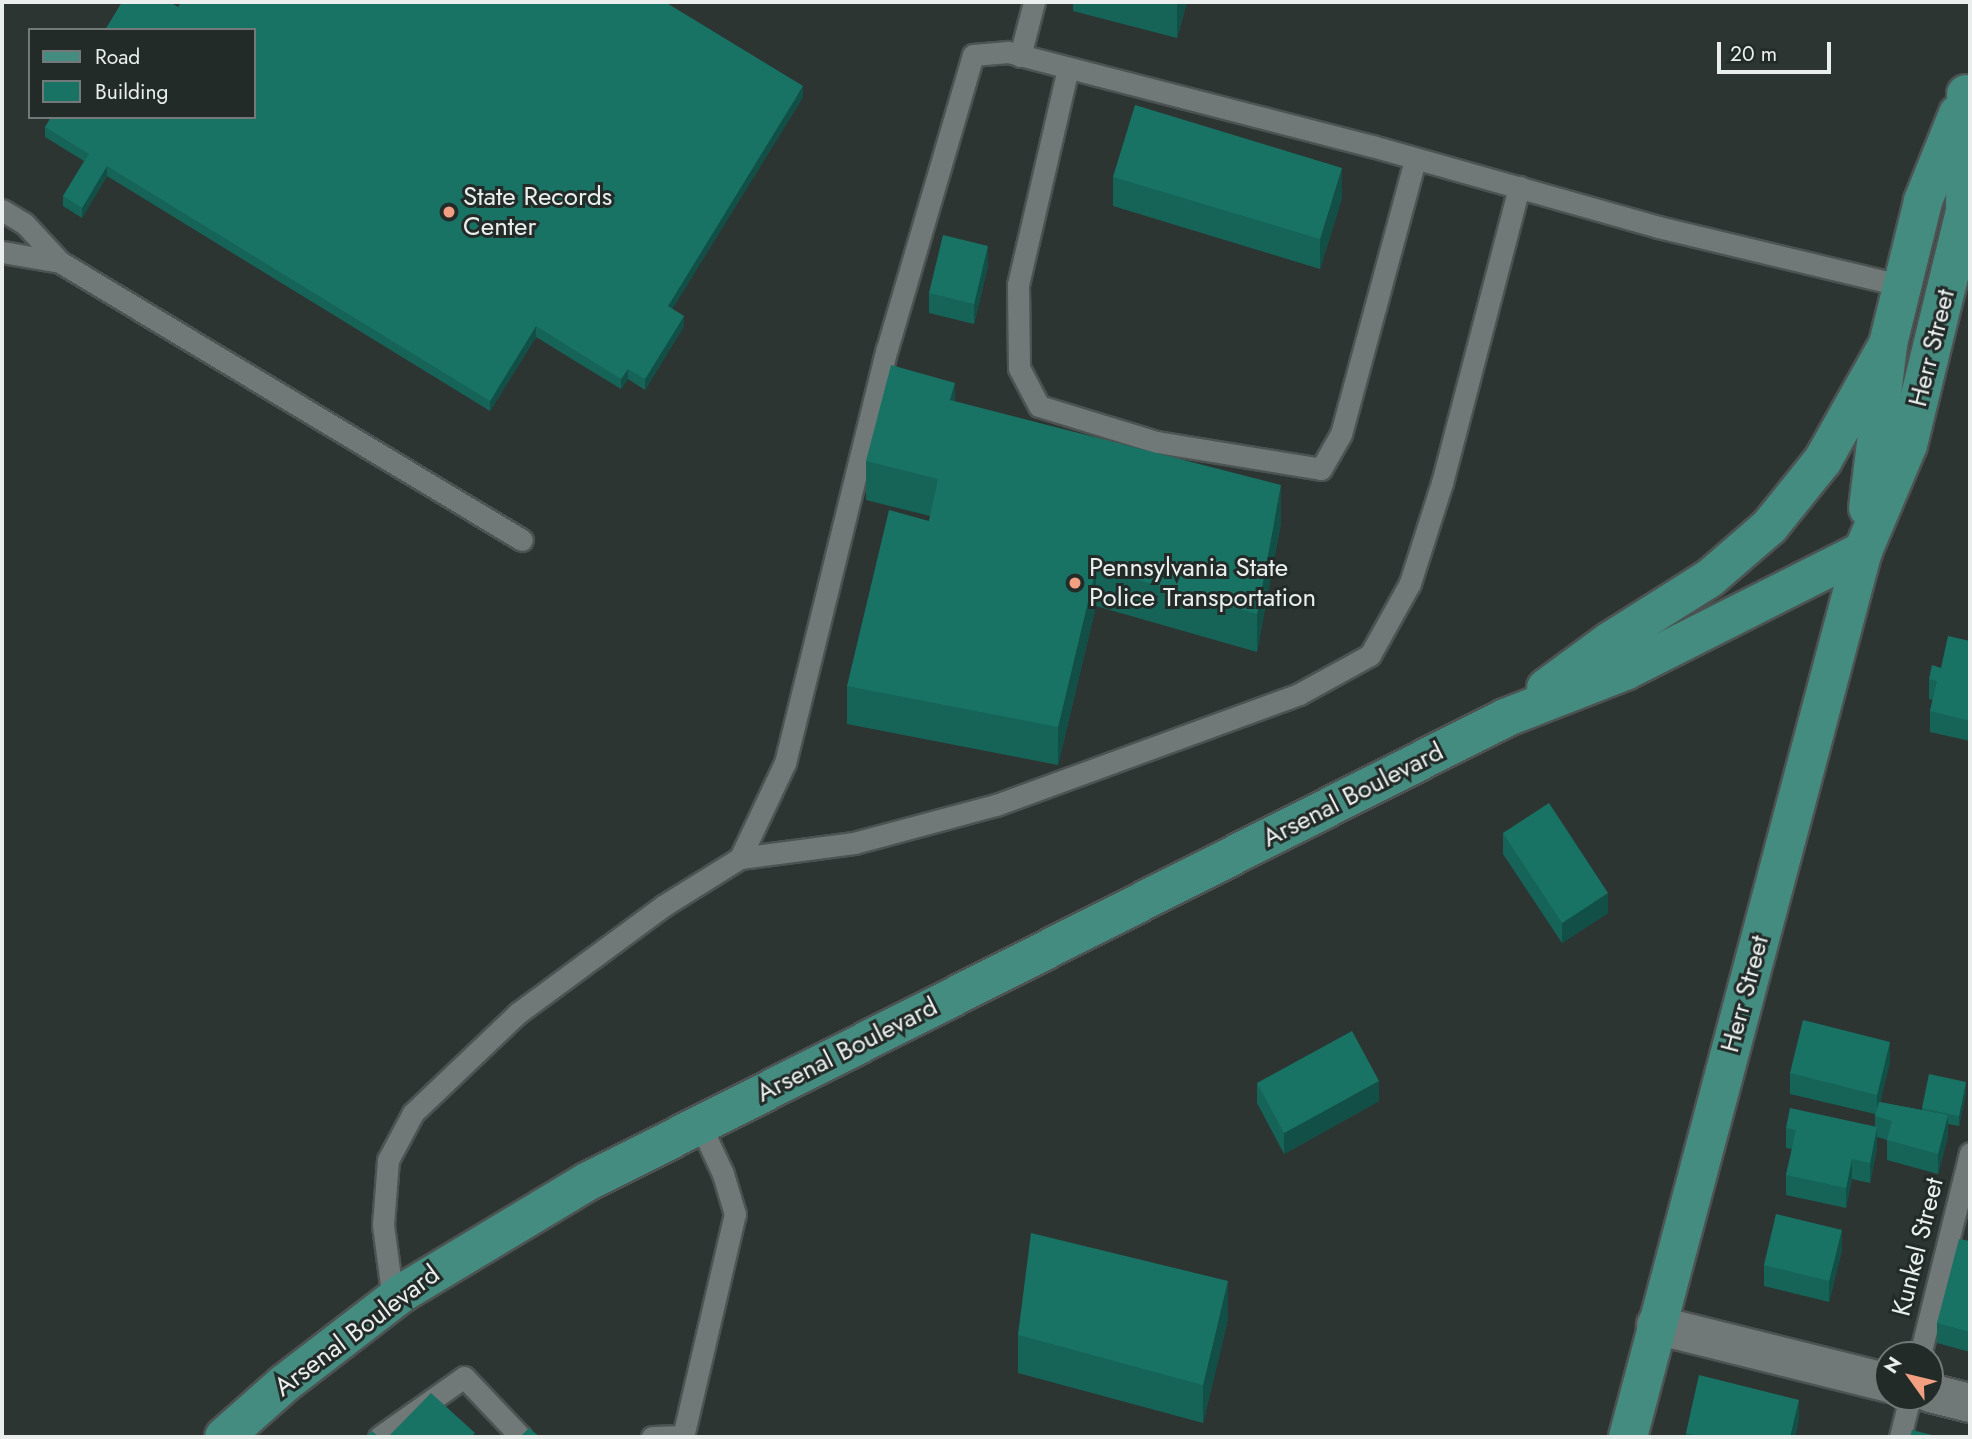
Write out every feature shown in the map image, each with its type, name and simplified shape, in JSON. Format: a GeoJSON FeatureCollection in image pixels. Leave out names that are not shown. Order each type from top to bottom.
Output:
{"type":"FeatureCollection","features":[{"type":"Feature","properties":{"kind":"main road","name":"Herr Street"},"geometry":{"type":"LineString","coordinates":[[1863,551],[1888,344],[1923,201],[1968,85]]}},
{"type":"Feature","properties":{"kind":"main road","name":"Herr Street"},"geometry":{"type":"LineString","coordinates":[[1628,1437],[1863,551],[1908,445],[1958,292],[1965,212],[1968,85]]}},
{"type":"Feature","properties":{"kind":"main road","name":"Arsenal Boulevard"},"geometry":{"type":"LineString","coordinates":[[1505,718],[1610,641],[1710,578],[1770,526],[1845,426],[1888,344]]}},
{"type":"Feature","properties":{"kind":"main road","name":"Arsenal Boulevard"},"geometry":{"type":"LineString","coordinates":[[224,1437],[393,1300],[523,1217],[700,1124],[1505,718],[1625,671],[1863,551]]}},
{"type":"Feature","properties":{"kind":"street"},"geometry":{"type":"LineString","coordinates":[[1656,1325],[1874,1380]]}},
{"type":"Feature","properties":{"kind":"street"},"geometry":{"type":"LineString","coordinates":[[1944,1396],[1970,1403]]}},
{"type":"Feature","properties":{"kind":"lane"},"geometry":{"type":"LineString","coordinates":[[1020,56],[1034,2]]}},
{"type":"Feature","properties":{"kind":"lane"},"geometry":{"type":"LineString","coordinates":[[740,858],[785,763],[887,349],[972,55],[1007,52],[1416,159],[1658,227],[1903,285]]}},
{"type":"Feature","properties":{"kind":"lane"},"geometry":{"type":"LineString","coordinates":[[1068,68],[1018,285],[1019,368],[1039,406],[1157,442],[1321,469],[1341,434],[1416,159]]}},
{"type":"Feature","properties":{"kind":"lane"},"geometry":{"type":"LineString","coordinates":[[393,1300],[383,1225],[388,1160],[413,1113],[518,1013],[663,906],[740,858],[854,843],[996,805],[1299,694],[1370,655],[1410,583],[1438,495],[1519,187]]}},
{"type":"Feature","properties":{"kind":"lane"},"geometry":{"type":"LineString","coordinates":[[2,210],[24,223],[60,262],[522,540]]}},
{"type":"Feature","properties":{"kind":"lane"},"geometry":{"type":"LineString","coordinates":[[2,252],[60,262]]}},
{"type":"Feature","properties":{"kind":"lane"},"geometry":{"type":"LineString","coordinates":[[652,1437],[684,1436],[735,1214],[723,1174],[700,1124]]}},
{"type":"Feature","properties":{"kind":"lane","name":"Kunkel Street"},"geometry":{"type":"LineString","coordinates":[[1923,1341],[1970,1153]]}},
{"type":"Feature","properties":{"kind":"lane"},"geometry":{"type":"LineString","coordinates":[[379,1437],[464,1377],[522,1437]]}},
{"type":"Feature","properties":{"kind":"lane"},"geometry":{"type":"LineString","coordinates":[[1900,1437],[1906,1411]]}},
{"type":"Feature","properties":{"kind":"building","name":"State Records Center"},"geometry":{"type":"Polygon","coordinates":[[[122,2],[170,2],[178,7],[181,2],[665,2],[803,86],[668,306],[684,316],[645,379],[628,369],[621,379],[536,326],[490,401],[107,166],[82,208],[63,196],[89,154],[45,127],[50,119],[256,119],[256,28],[106,28],[122,2]]]}},
{"type":"Feature","properties":{"kind":"building"},"geometry":{"type":"Polygon","coordinates":[[[1135,105],[1342,168],[1320,239],[1113,177],[1135,105]]]}},
{"type":"Feature","properties":{"kind":"building"},"geometry":{"type":"Polygon","coordinates":[[[943,235],[988,246],[974,304],[929,293],[943,235]]]}},
{"type":"Feature","properties":{"kind":"building","name":"Pennsylvania State Police Transportation"},"geometry":{"type":"Polygon","coordinates":[[[891,365],[955,383],[950,400],[1281,485],[1257,614],[1096,568],[1058,727],[847,686],[889,510],[929,521],[938,479],[866,461],[891,365]]]}},
{"type":"Feature","properties":{"kind":"building"},"geometry":{"type":"Polygon","coordinates":[[[1948,636],[1970,641],[1970,721],[1930,711],[1937,681],[1929,679],[1932,665],[1941,668],[1948,636]]]}},
{"type":"Feature","properties":{"kind":"building"},"geometry":{"type":"Polygon","coordinates":[[[1549,803],[1608,893],[1562,923],[1503,833],[1549,803]]]}},
{"type":"Feature","properties":{"kind":"building"},"geometry":{"type":"Polygon","coordinates":[[[1803,1020],[1890,1042],[1877,1095],[1790,1073],[1803,1020]]]}},
{"type":"Feature","properties":{"kind":"building"},"geometry":{"type":"Polygon","coordinates":[[[1352,1031],[1379,1081],[1284,1133],[1257,1083],[1352,1031]]]}},
{"type":"Feature","properties":{"kind":"building"},"geometry":{"type":"Polygon","coordinates":[[[1929,1074],[1966,1082],[1959,1116],[1922,1108],[1929,1074]]]}},
{"type":"Feature","properties":{"kind":"building"},"geometry":{"type":"Polygon","coordinates":[[[1879,1102],[1948,1115],[1938,1154],[1887,1140],[1892,1121],[1875,1116],[1879,1102]]]}},
{"type":"Feature","properties":{"kind":"building"},"geometry":{"type":"Polygon","coordinates":[[[1790,1108],[1877,1127],[1870,1163],[1852,1159],[1846,1188],[1786,1175],[1796,1130],[1786,1128],[1790,1108]]]}},
{"type":"Feature","properties":{"kind":"building"},"geometry":{"type":"Polygon","coordinates":[[[1776,1214],[1842,1230],[1829,1281],[1764,1265],[1776,1214]]]}},
{"type":"Feature","properties":{"kind":"building"},"geometry":{"type":"Polygon","coordinates":[[[1031,1233],[1228,1281],[1203,1385],[1018,1335],[1031,1233]]]}},
{"type":"Feature","properties":{"kind":"building"},"geometry":{"type":"Polygon","coordinates":[[[1959,1239],[1970,1241],[1970,1332],[1937,1323],[1959,1239]]]}},
{"type":"Feature","properties":{"kind":"building"},"geometry":{"type":"Polygon","coordinates":[[[1699,1375],[1799,1400],[1790,1437],[1704,1437],[1686,1433],[1699,1375]]]}},
{"type":"Feature","properties":{"kind":"building"},"geometry":{"type":"Polygon","coordinates":[[[431,1393],[475,1433],[471,1437],[388,1437],[431,1393]]]}},
{"type":"Feature","properties":{"kind":"building"},"geometry":{"type":"Polygon","coordinates":[[[529,1428],[540,1437],[520,1437],[529,1428]]]}},
{"type":"Feature","properties":{"kind":"building"},"geometry":{"type":"Polygon","coordinates":[[[1912,1430],[1932,1435],[1910,1437],[1912,1430]]]}},
{"type":"Feature","properties":{"kind":"building"},"geometry":{"type":"Polygon","coordinates":[[[372,1431],[379,1437],[366,1437],[372,1431]]]}},
{"type":"Feature","properties":{"kind":"place","name":"State Records Center"},"geometry":{"type":"Point","coordinates":[449,212]}},
{"type":"Feature","properties":{"kind":"place","name":"Pennsylvania State Police Transportation"},"geometry":{"type":"Point","coordinates":[1075,583]}}]}
